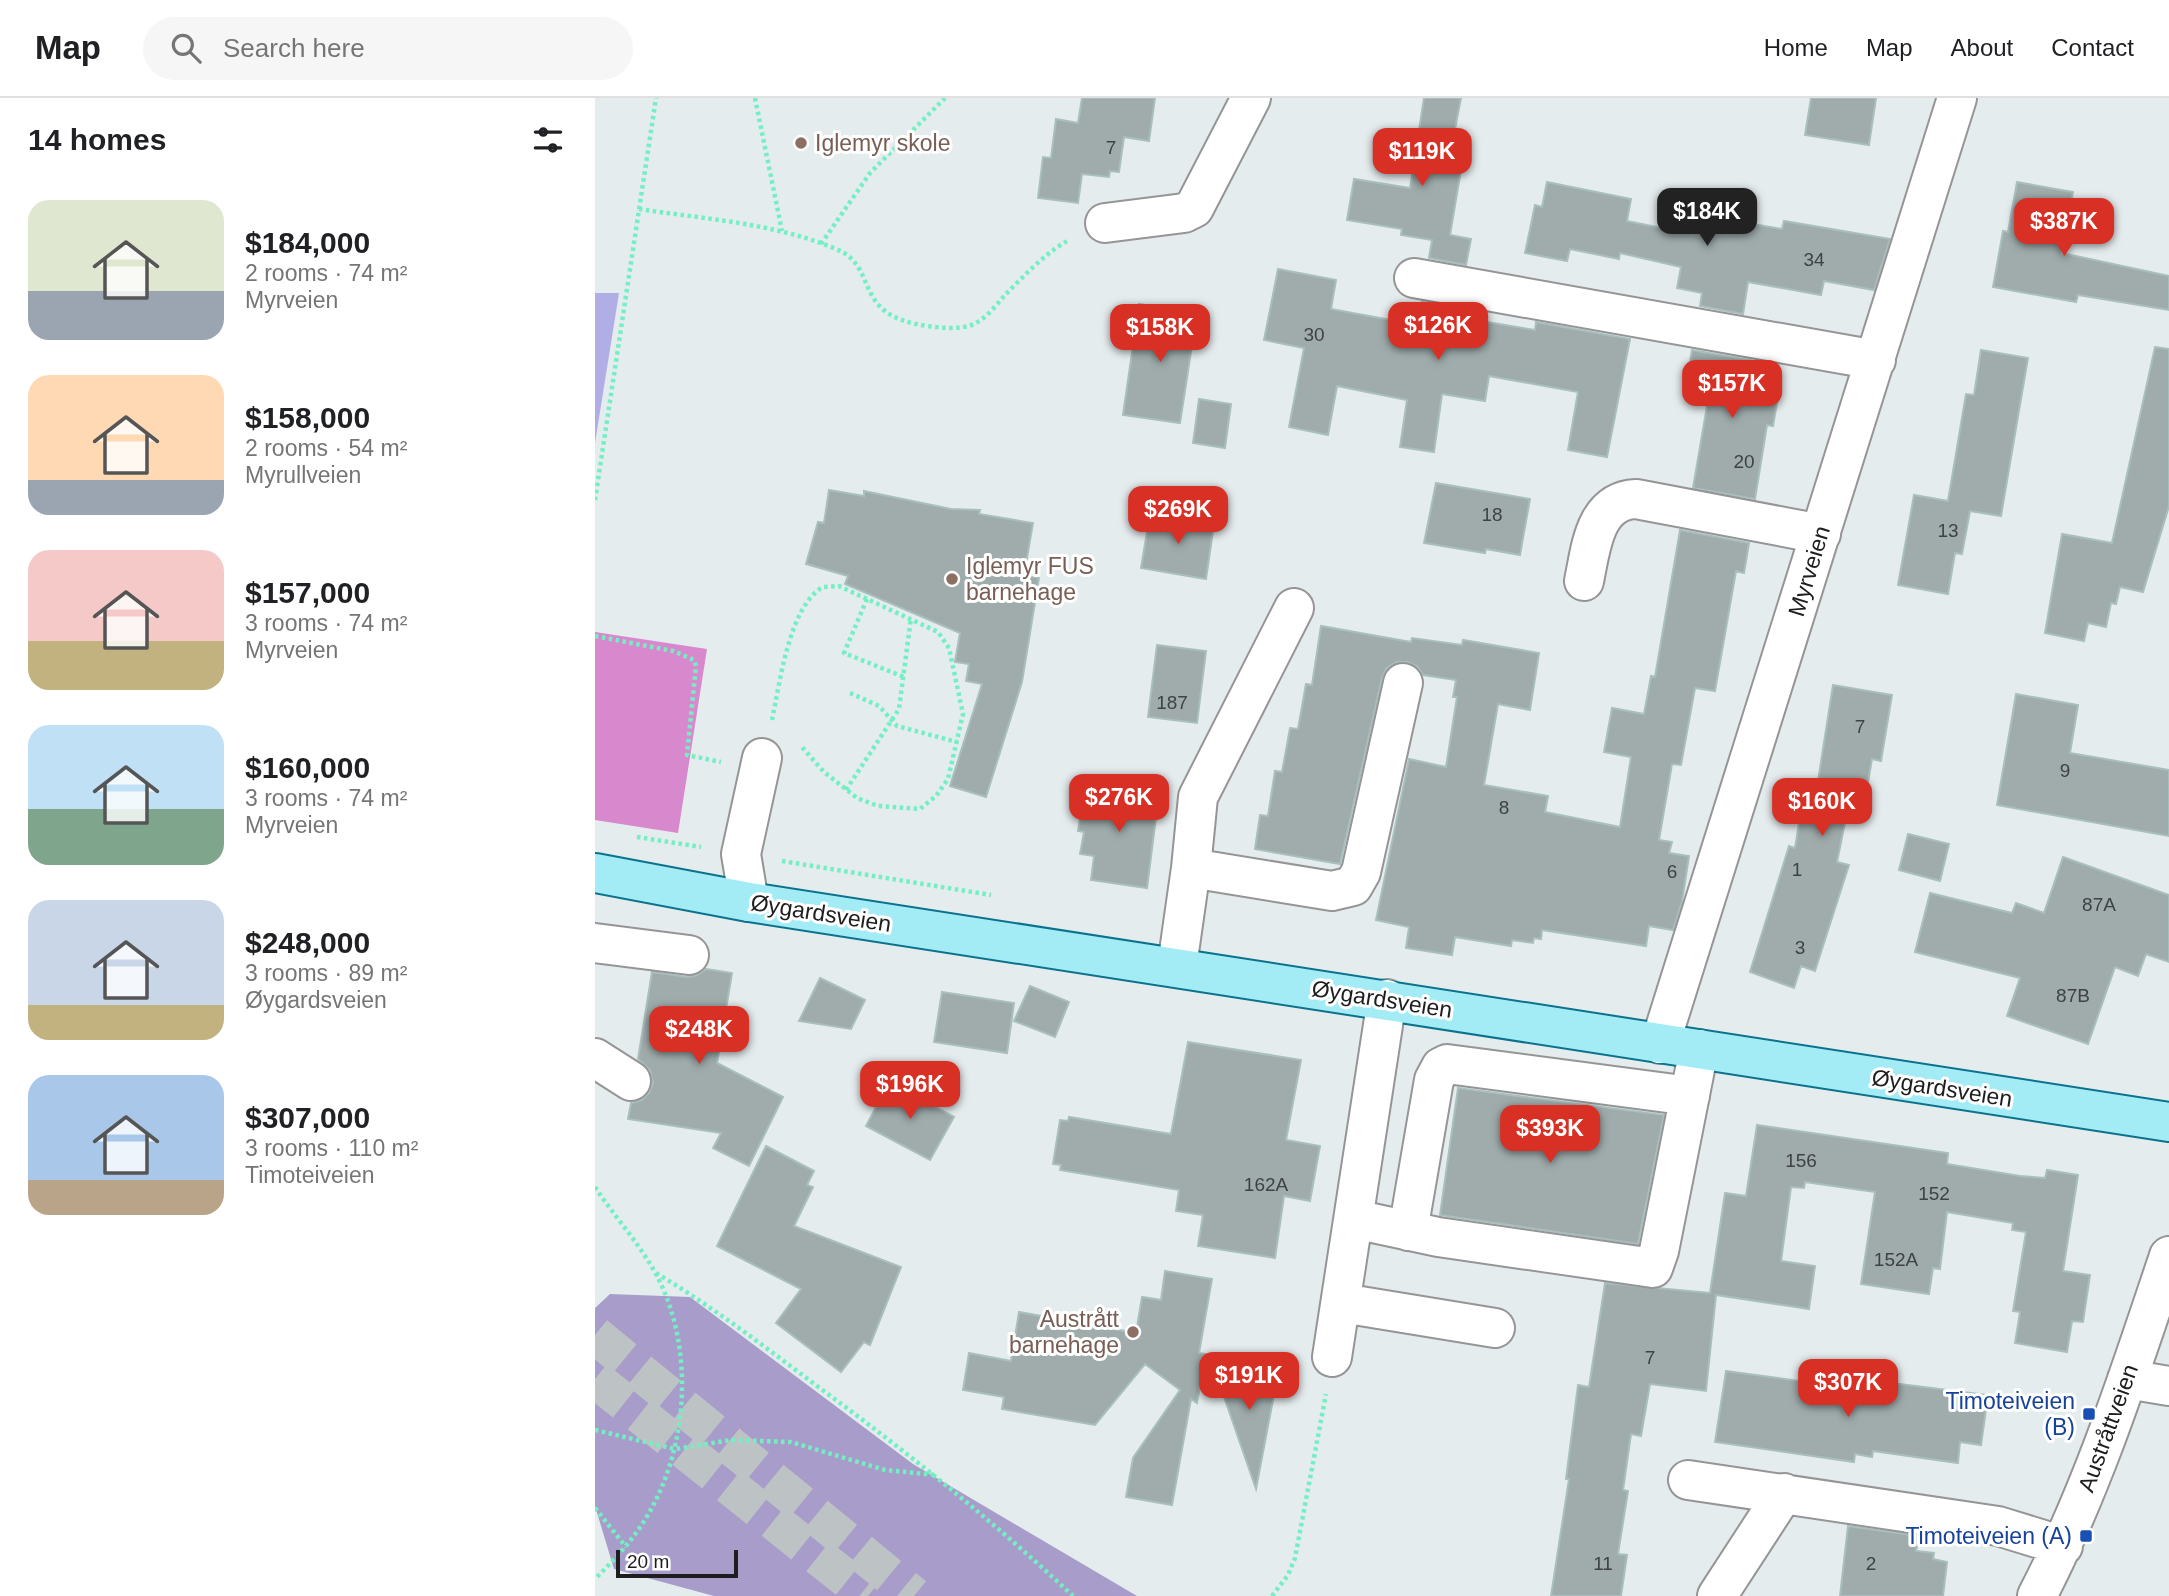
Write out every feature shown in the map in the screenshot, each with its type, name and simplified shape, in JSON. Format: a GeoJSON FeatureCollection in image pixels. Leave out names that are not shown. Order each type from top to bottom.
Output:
{"type":"FeatureCollection","features":[{"type":"Feature","properties":{"kind":"main road","name":"Øygardsveien"},"geometry":{"type":"LineString","coordinates":[[595,873],[749,902],[2169,1122]]}},
{"type":"Feature","properties":{"kind":"street"},"geometry":{"type":"LineString","coordinates":[[1105,223],[1170,215],[1194,208],[1251,98]]}},
{"type":"Feature","properties":{"kind":"street","name":"Myrveien"},"geometry":{"type":"LineString","coordinates":[[1660,1044],[1957,98]]}},
{"type":"Feature","properties":{"kind":"street"},"geometry":{"type":"LineString","coordinates":[[1414,278],[1876,360]]}},
{"type":"Feature","properties":{"kind":"street"},"geometry":{"type":"LineString","coordinates":[[1584,581],[1600,521],[1615,503],[1626,500],[1636,499],[1821,534]]}},
{"type":"Feature","properties":{"kind":"street"},"geometry":{"type":"LineString","coordinates":[[1177,967],[1198,797],[1294,608]]}},
{"type":"Feature","properties":{"kind":"street"},"geometry":{"type":"LineString","coordinates":[[1191,868],[1332,891],[1353,886],[1361,872],[1403,683]]}},
{"type":"Feature","properties":{"kind":"street"},"geometry":{"type":"LineString","coordinates":[[749,902],[741,853],[761,763]]}},
{"type":"Feature","properties":{"kind":"street"},"geometry":{"type":"LineString","coordinates":[[595,943],[689,955]]}},
{"type":"Feature","properties":{"kind":"street"},"geometry":{"type":"LineString","coordinates":[[1332,1357],[1387,999]]}},
{"type":"Feature","properties":{"kind":"street"},"geometry":{"type":"LineString","coordinates":[[1354,1219],[1408,1230],[1653,1268],[1659,1251],[1699,1049]]}},
{"type":"Feature","properties":{"kind":"street"},"geometry":{"type":"LineString","coordinates":[[595,1058],[631,1082]]}},
{"type":"Feature","properties":{"kind":"street"},"geometry":{"type":"LineString","coordinates":[[1408,1230],[1434,1080],[1441,1067],[1447,1063],[1690,1096]]}},
{"type":"Feature","properties":{"kind":"street","name":"Austråttveien"},"geometry":{"type":"LineString","coordinates":[[2037,1596],[2063,1546],[2127,1379],[2169,1256]]}},
{"type":"Feature","properties":{"kind":"street"},"geometry":{"type":"LineString","coordinates":[[1342,1303],[1495,1328]]}},
{"type":"Feature","properties":{"kind":"street"},"geometry":{"type":"LineString","coordinates":[[2127,1379],[2169,1386]]}},
{"type":"Feature","properties":{"kind":"street"},"geometry":{"type":"LineString","coordinates":[[1688,1480],[1998,1526],[2063,1546]]}},
{"type":"Feature","properties":{"kind":"street"},"geometry":{"type":"LineString","coordinates":[[1717,1596],[1784,1493]]}},
{"type":"Feature","properties":{"kind":"path"},"geometry":{"type":"LineString","coordinates":[[595,500],[656,98]]}},
{"type":"Feature","properties":{"kind":"path"},"geometry":{"type":"LineString","coordinates":[[755,98],[782,231]]}},
{"type":"Feature","properties":{"kind":"path"},"geometry":{"type":"LineString","coordinates":[[821,244],[870,173],[945,98]]}},
{"type":"Feature","properties":{"kind":"path"},"geometry":{"type":"LineString","coordinates":[[639,209],[782,231],[839,250],[855,262],[880,309],[893,318],[940,328],[962,327],[981,320],[1044,258],[1065,242],[1105,223]]}},
{"type":"Feature","properties":{"kind":"path"},"geometry":{"type":"LineString","coordinates":[[595,636],[689,656],[696,666],[687,755],[761,763],[789,646],[805,603],[814,592],[830,586],[867,599],[938,632],[949,648],[962,704],[948,779],[936,796],[920,809],[878,806],[846,790],[800,745]]}},
{"type":"Feature","properties":{"kind":"path"},"geometry":{"type":"LineString","coordinates":[[867,599],[844,653],[905,677]]}},
{"type":"Feature","properties":{"kind":"path"},"geometry":{"type":"LineString","coordinates":[[846,790],[899,709],[911,618]]}},
{"type":"Feature","properties":{"kind":"path"},"geometry":{"type":"LineString","coordinates":[[850,693],[879,706],[891,722],[957,742]]}},
{"type":"Feature","properties":{"kind":"path"},"geometry":{"type":"LineString","coordinates":[[772,720],[778,723]]}},
{"type":"Feature","properties":{"kind":"path"},"geometry":{"type":"LineString","coordinates":[[595,1186],[656,1273],[670,1308],[682,1377],[675,1449],[666,1478],[647,1517],[626,1547],[595,1579]]}},
{"type":"Feature","properties":{"kind":"path"},"geometry":{"type":"LineString","coordinates":[[656,1273],[726,1318],[937,1475],[1006,1533],[1073,1596]]}},
{"type":"Feature","properties":{"kind":"path"},"geometry":{"type":"LineString","coordinates":[[1272,1596],[1288,1575],[1301,1536],[1332,1357]]}},
{"type":"Feature","properties":{"kind":"path"},"geometry":{"type":"LineString","coordinates":[[595,1430],[675,1449],[731,1440],[791,1442],[885,1470],[937,1475]]}},
{"type":"Feature","properties":{"kind":"path"},"geometry":{"type":"LineString","coordinates":[[595,1508],[626,1547]]}},
{"type":"Feature","properties":{"kind":"shaded area"},"geometry":{"type":"Polygon","coordinates":[[[595,293],[619,293],[595,443],[595,293]]]}},
{"type":"Feature","properties":{"kind":"shaded area"},"geometry":{"type":"Polygon","coordinates":[[[595,632],[707,649],[678,833],[595,820],[595,632]]]}},
{"type":"Feature","properties":{"kind":"shaded area"},"geometry":{"type":"Polygon","coordinates":[[[610,1294],[690,1297],[913,1464],[1137,1596],[714,1596],[614,1569],[595,1506],[595,1308],[610,1294]]]}},
{"type":"Feature","properties":{"kind":"building"},"geometry":{"type":"Polygon","coordinates":[[[1082,98],[1155,98],[1149,141],[1124,137],[1119,172],[1110,171],[1109,177],[1082,174],[1078,203],[1038,198],[1043,157],[1051,158],[1056,119],[1078,123],[1082,98]]]}},
{"type":"Feature","properties":{"kind":"building"},"geometry":{"type":"Polygon","coordinates":[[[1424,98],[1461,98],[1451,150],[1464,152],[1450,235],[1471,239],[1466,265],[1429,258],[1432,240],[1401,235],[1402,229],[1347,220],[1354,179],[1410,188],[1424,98]]]}},
{"type":"Feature","properties":{"kind":"building"},"geometry":{"type":"Polygon","coordinates":[[[1811,98],[1876,98],[1869,145],[1805,135],[1811,98]]]}},
{"type":"Feature","properties":{"kind":"building"},"geometry":{"type":"Polygon","coordinates":[[[1547,182],[1631,199],[1627,221],[1686,233],[1690,213],[1782,229],[1784,221],[1890,239],[1874,290],[1824,281],[1821,295],[1748,282],[1743,314],[1700,306],[1702,293],[1677,288],[1681,267],[1620,253],[1619,259],[1570,249],[1567,261],[1525,253],[1535,205],[1542,207],[1547,182]]]}},
{"type":"Feature","properties":{"kind":"building"},"geometry":{"type":"Polygon","coordinates":[[[2017,182],[2073,192],[2062,253],[2169,276],[2169,310],[2078,295],[2076,302],[1993,287],[2003,231],[2008,232],[2017,182]]]}},
{"type":"Feature","properties":{"kind":"building"},"geometry":{"type":"Polygon","coordinates":[[[1278,269],[1336,280],[1331,309],[1418,325],[1422,302],[1459,308],[1457,317],[1535,330],[1536,322],[1630,339],[1607,457],[1568,450],[1578,392],[1489,376],[1485,401],[1442,394],[1434,452],[1400,447],[1407,400],[1337,386],[1328,435],[1289,427],[1304,348],[1264,340],[1278,269]]]}},
{"type":"Feature","properties":{"kind":"building"},"geometry":{"type":"Polygon","coordinates":[[[1139,304],[1197,313],[1180,423],[1123,415],[1139,304]]]}},
{"type":"Feature","properties":{"kind":"building"},"geometry":{"type":"Polygon","coordinates":[[[2155,347],[2169,349],[2169,506],[2143,592],[2120,587],[2116,604],[2111,603],[2106,627],[2088,623],[2084,641],[2045,633],[2062,534],[2112,543],[2155,347]]]}},
{"type":"Feature","properties":{"kind":"building"},"geometry":{"type":"Polygon","coordinates":[[[1692,350],[1772,364],[1770,377],[1781,379],[1773,426],[1767,425],[1755,499],[1693,488],[1708,400],[1684,396],[1692,350]]]}},
{"type":"Feature","properties":{"kind":"building"},"geometry":{"type":"Polygon","coordinates":[[[1981,350],[2028,358],[2001,516],[1970,511],[1962,554],[1955,553],[1948,594],[1898,585],[1914,495],[1948,501],[1966,394],[1974,395],[1981,350]]]}},
{"type":"Feature","properties":{"kind":"building"},"geometry":{"type":"Polygon","coordinates":[[[1199,399],[1231,404],[1225,448],[1193,443],[1199,399]]]}},
{"type":"Feature","properties":{"kind":"building"},"geometry":{"type":"Polygon","coordinates":[[[1436,483],[1530,499],[1520,555],[1486,549],[1485,553],[1424,543],[1436,483]]]}},
{"type":"Feature","properties":{"kind":"building"},"geometry":{"type":"Polygon","coordinates":[[[829,490],[864,496],[864,491],[951,509],[980,510],[979,514],[1033,523],[1024,575],[1039,578],[1022,682],[986,797],[950,786],[982,684],[966,681],[969,664],[955,662],[960,633],[845,584],[848,576],[806,564],[818,522],[824,523],[829,490]]]}},
{"type":"Feature","properties":{"kind":"building"},"geometry":{"type":"Polygon","coordinates":[[[1150,514],[1214,524],[1206,579],[1141,568],[1150,514]]]}},
{"type":"Feature","properties":{"kind":"building"},"geometry":{"type":"Polygon","coordinates":[[[1680,530],[1749,543],[1744,573],[1736,571],[1715,691],[1695,688],[1681,765],[1672,764],[1659,840],[1672,842],[1669,853],[1689,856],[1682,902],[1673,930],[1649,926],[1646,946],[1542,930],[1541,939],[1534,938],[1533,943],[1512,940],[1511,946],[1455,937],[1452,955],[1406,948],[1409,927],[1376,920],[1409,759],[1446,767],[1457,697],[1453,697],[1456,680],[1423,675],[1417,666],[1407,662],[1397,662],[1387,668],[1382,678],[1340,864],[1255,849],[1260,815],[1268,816],[1275,771],[1282,772],[1290,728],[1298,729],[1306,684],[1312,685],[1321,626],[1411,642],[1412,638],[1462,645],[1463,640],[1539,653],[1530,710],[1498,704],[1484,785],[1548,796],[1545,812],[1620,827],[1631,757],[1604,752],[1612,708],[1644,714],[1651,676],[1655,677],[1680,530]]]}},
{"type":"Feature","properties":{"kind":"building"},"geometry":{"type":"Polygon","coordinates":[[[1157,645],[1206,651],[1197,723],[1148,717],[1157,645]]]}},
{"type":"Feature","properties":{"kind":"building"},"geometry":{"type":"Polygon","coordinates":[[[1833,685],[1892,695],[1881,761],[1872,759],[1865,800],[1850,798],[1837,862],[1849,865],[1815,971],[1801,966],[1794,988],[1750,972],[1789,846],[1795,848],[1801,810],[1813,813],[1833,685]]]}},
{"type":"Feature","properties":{"kind":"building"},"geometry":{"type":"Polygon","coordinates":[[[2016,694],[2078,705],[2070,753],[2169,770],[2169,836],[1997,805],[2016,694]]]}},
{"type":"Feature","properties":{"kind":"building"},"geometry":{"type":"Polygon","coordinates":[[[1085,784],[1159,794],[1147,888],[1091,880],[1094,856],[1080,854],[1084,832],[1078,831],[1085,784]]]}},
{"type":"Feature","properties":{"kind":"building"},"geometry":{"type":"Polygon","coordinates":[[[1908,834],[1949,844],[1940,881],[1899,870],[1908,834]]]}},
{"type":"Feature","properties":{"kind":"building"},"geometry":{"type":"Polygon","coordinates":[[[2063,857],[2169,895],[2169,962],[2146,954],[2138,976],[2115,967],[2088,1044],[2007,1016],[2020,978],[1915,952],[1930,893],[2012,913],[2016,903],[2044,913],[2063,857]]]}},
{"type":"Feature","properties":{"kind":"building"},"geometry":{"type":"Polygon","coordinates":[[[706,969],[732,973],[717,1063],[783,1097],[749,1166],[713,1148],[721,1133],[628,1119],[631,1103],[642,1100],[653,1083],[650,1070],[638,1059],[652,972],[687,977],[706,969]]]}},
{"type":"Feature","properties":{"kind":"building"},"geometry":{"type":"Polygon","coordinates":[[[820,978],[865,1000],[851,1029],[799,1021],[820,978]]]}},
{"type":"Feature","properties":{"kind":"building"},"geometry":{"type":"Polygon","coordinates":[[[1030,986],[1069,1002],[1055,1037],[1014,1021],[1030,986]]]}},
{"type":"Feature","properties":{"kind":"building"},"geometry":{"type":"Polygon","coordinates":[[[942,992],[1014,1003],[1007,1053],[934,1042],[942,992]]]}},
{"type":"Feature","properties":{"kind":"building"},"geometry":{"type":"Polygon","coordinates":[[[1188,1042],[1301,1060],[1286,1140],[1320,1146],[1310,1201],[1284,1196],[1275,1258],[1198,1246],[1203,1215],[1176,1211],[1179,1190],[1060,1170],[1061,1165],[1053,1164],[1060,1120],[1068,1121],[1069,1117],[1171,1134],[1188,1042]]]}},
{"type":"Feature","properties":{"kind":"building"},"geometry":{"type":"Polygon","coordinates":[[[889,1082],[954,1117],[930,1160],[866,1126],[889,1082]]]}},
{"type":"Feature","properties":{"kind":"building"},"geometry":{"type":"Polygon","coordinates":[[[1458,1088],[1664,1115],[1638,1244],[1440,1215],[1458,1088]]]}},
{"type":"Feature","properties":{"kind":"building"},"geometry":{"type":"Polygon","coordinates":[[[1757,1125],[1948,1153],[1947,1164],[2020,1176],[2045,1178],[2047,1170],[2078,1175],[2063,1271],[2090,1275],[2083,1322],[2072,1321],[2067,1352],[2015,1343],[2020,1312],[2013,1311],[2026,1232],[2012,1230],[2013,1223],[1947,1212],[1940,1269],[1933,1268],[1929,1294],[1861,1284],[1875,1192],[1805,1182],[1804,1188],[1791,1187],[1781,1261],[1815,1266],[1809,1309],[1716,1295],[1706,1391],[1650,1384],[1641,1436],[1631,1434],[1623,1490],[1628,1491],[1618,1554],[1627,1555],[1621,1596],[1551,1596],[1569,1479],[1566,1479],[1578,1385],[1589,1387],[1605,1283],[1710,1293],[1725,1193],[1746,1196],[1757,1125]]]}},
{"type":"Feature","properties":{"kind":"building"},"geometry":{"type":"Polygon","coordinates":[[[766,1146],[814,1171],[807,1185],[813,1187],[794,1226],[901,1267],[870,1345],[864,1342],[841,1372],[776,1323],[801,1289],[717,1246],[766,1146]]]}},
{"type":"Feature","properties":{"kind":"building"},"geometry":{"type":"Polygon","coordinates":[[[1165,1271],[1212,1279],[1199,1353],[1206,1354],[1197,1403],[1191,1399],[1172,1505],[1126,1497],[1133,1458],[1180,1390],[1145,1364],[1095,1425],[1002,1409],[1004,1397],[963,1390],[969,1353],[1011,1361],[1019,1312],[1136,1333],[1142,1297],[1161,1300],[1165,1271]]]}},
{"type":"Feature","properties":{"kind":"building"},"geometry":{"type":"Polygon","coordinates":[[[1214,1368],[1277,1379],[1256,1489],[1214,1368]]]}},
{"type":"Feature","properties":{"kind":"building"},"geometry":{"type":"Polygon","coordinates":[[[1726,1371],[1800,1381],[1799,1386],[1875,1396],[1877,1381],[1988,1395],[1981,1445],[1960,1442],[1958,1463],[1873,1451],[1872,1457],[1855,1454],[1854,1462],[1715,1442],[1726,1371]]]}},
{"type":"Feature","properties":{"kind":"building"},"geometry":{"type":"Polygon","coordinates":[[[1848,1526],[1919,1536],[1916,1551],[1934,1553],[1933,1559],[1947,1562],[1943,1596],[1840,1596],[1848,1526]]]}},
{"type":"Feature","properties":{"kind":"tunnel"},"geometry":{"type":"LineString","coordinates":[[595,1335],[914,1596]]}},
{"type":"Feature","properties":{"kind":"tunnel"},"geometry":{"type":"LineString","coordinates":[[595,1379],[868,1596]]}},
{"type":"Feature","properties":{"kind":"place","name":"Iglemyr skole"},"geometry":{"type":"Point","coordinates":[801,143]}},
{"type":"Feature","properties":{"kind":"place","name":"Iglemyr FUS barnehage"},"geometry":{"type":"Point","coordinates":[952,579]}},
{"type":"Feature","properties":{"kind":"place","name":"Austrått barnehage"},"geometry":{"type":"Point","coordinates":[1133,1332]}},
{"type":"Feature","properties":{"kind":"place","name":"Timoteiveien (B)"},"geometry":{"type":"Point","coordinates":[2089,1414]}},
{"type":"Feature","properties":{"kind":"place","name":"Timoteiveien (A)"},"geometry":{"type":"Point","coordinates":[2086,1536]}}]}
